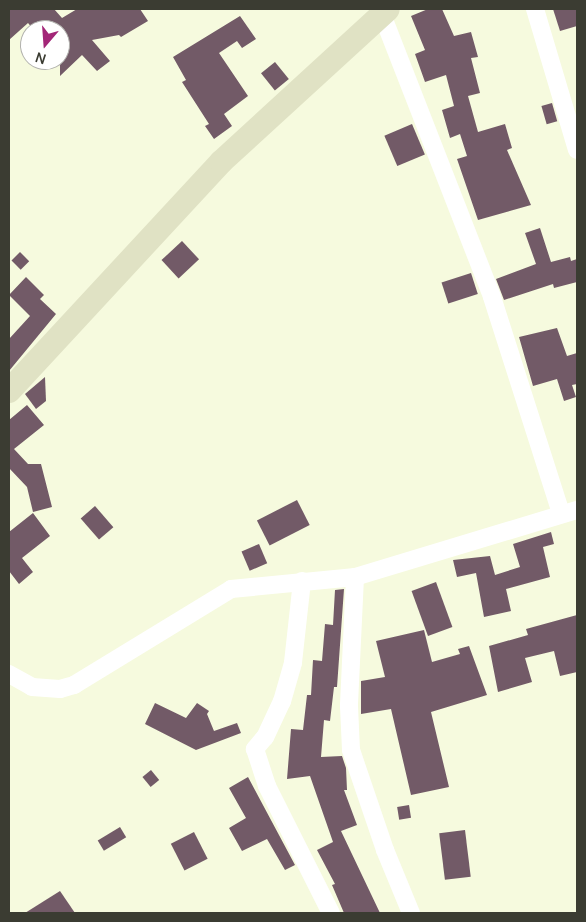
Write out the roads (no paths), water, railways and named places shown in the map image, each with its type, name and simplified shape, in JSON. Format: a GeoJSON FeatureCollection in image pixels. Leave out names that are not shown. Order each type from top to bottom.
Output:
{"type":"FeatureCollection","features":[{"type":"Feature","properties":{"kind":"street"},"geometry":{"type":"LineString","coordinates":[[534,9],[577,150]]}},
{"type":"Feature","properties":{"kind":"street"},"geometry":{"type":"LineString","coordinates":[[9,391],[221,162],[386,13],[492,297],[569,511],[404,564],[355,577],[231,589],[74,685],[60,689],[32,687],[9,674]]}},
{"type":"Feature","properties":{"kind":"street"},"geometry":{"type":"LineString","coordinates":[[355,577],[349,706],[351,750],[384,850],[411,913]]}},
{"type":"Feature","properties":{"kind":"street"},"geometry":{"type":"LineString","coordinates":[[302,581],[292,663],[282,701],[265,737],[255,748],[267,786],[331,913]]}}]}
